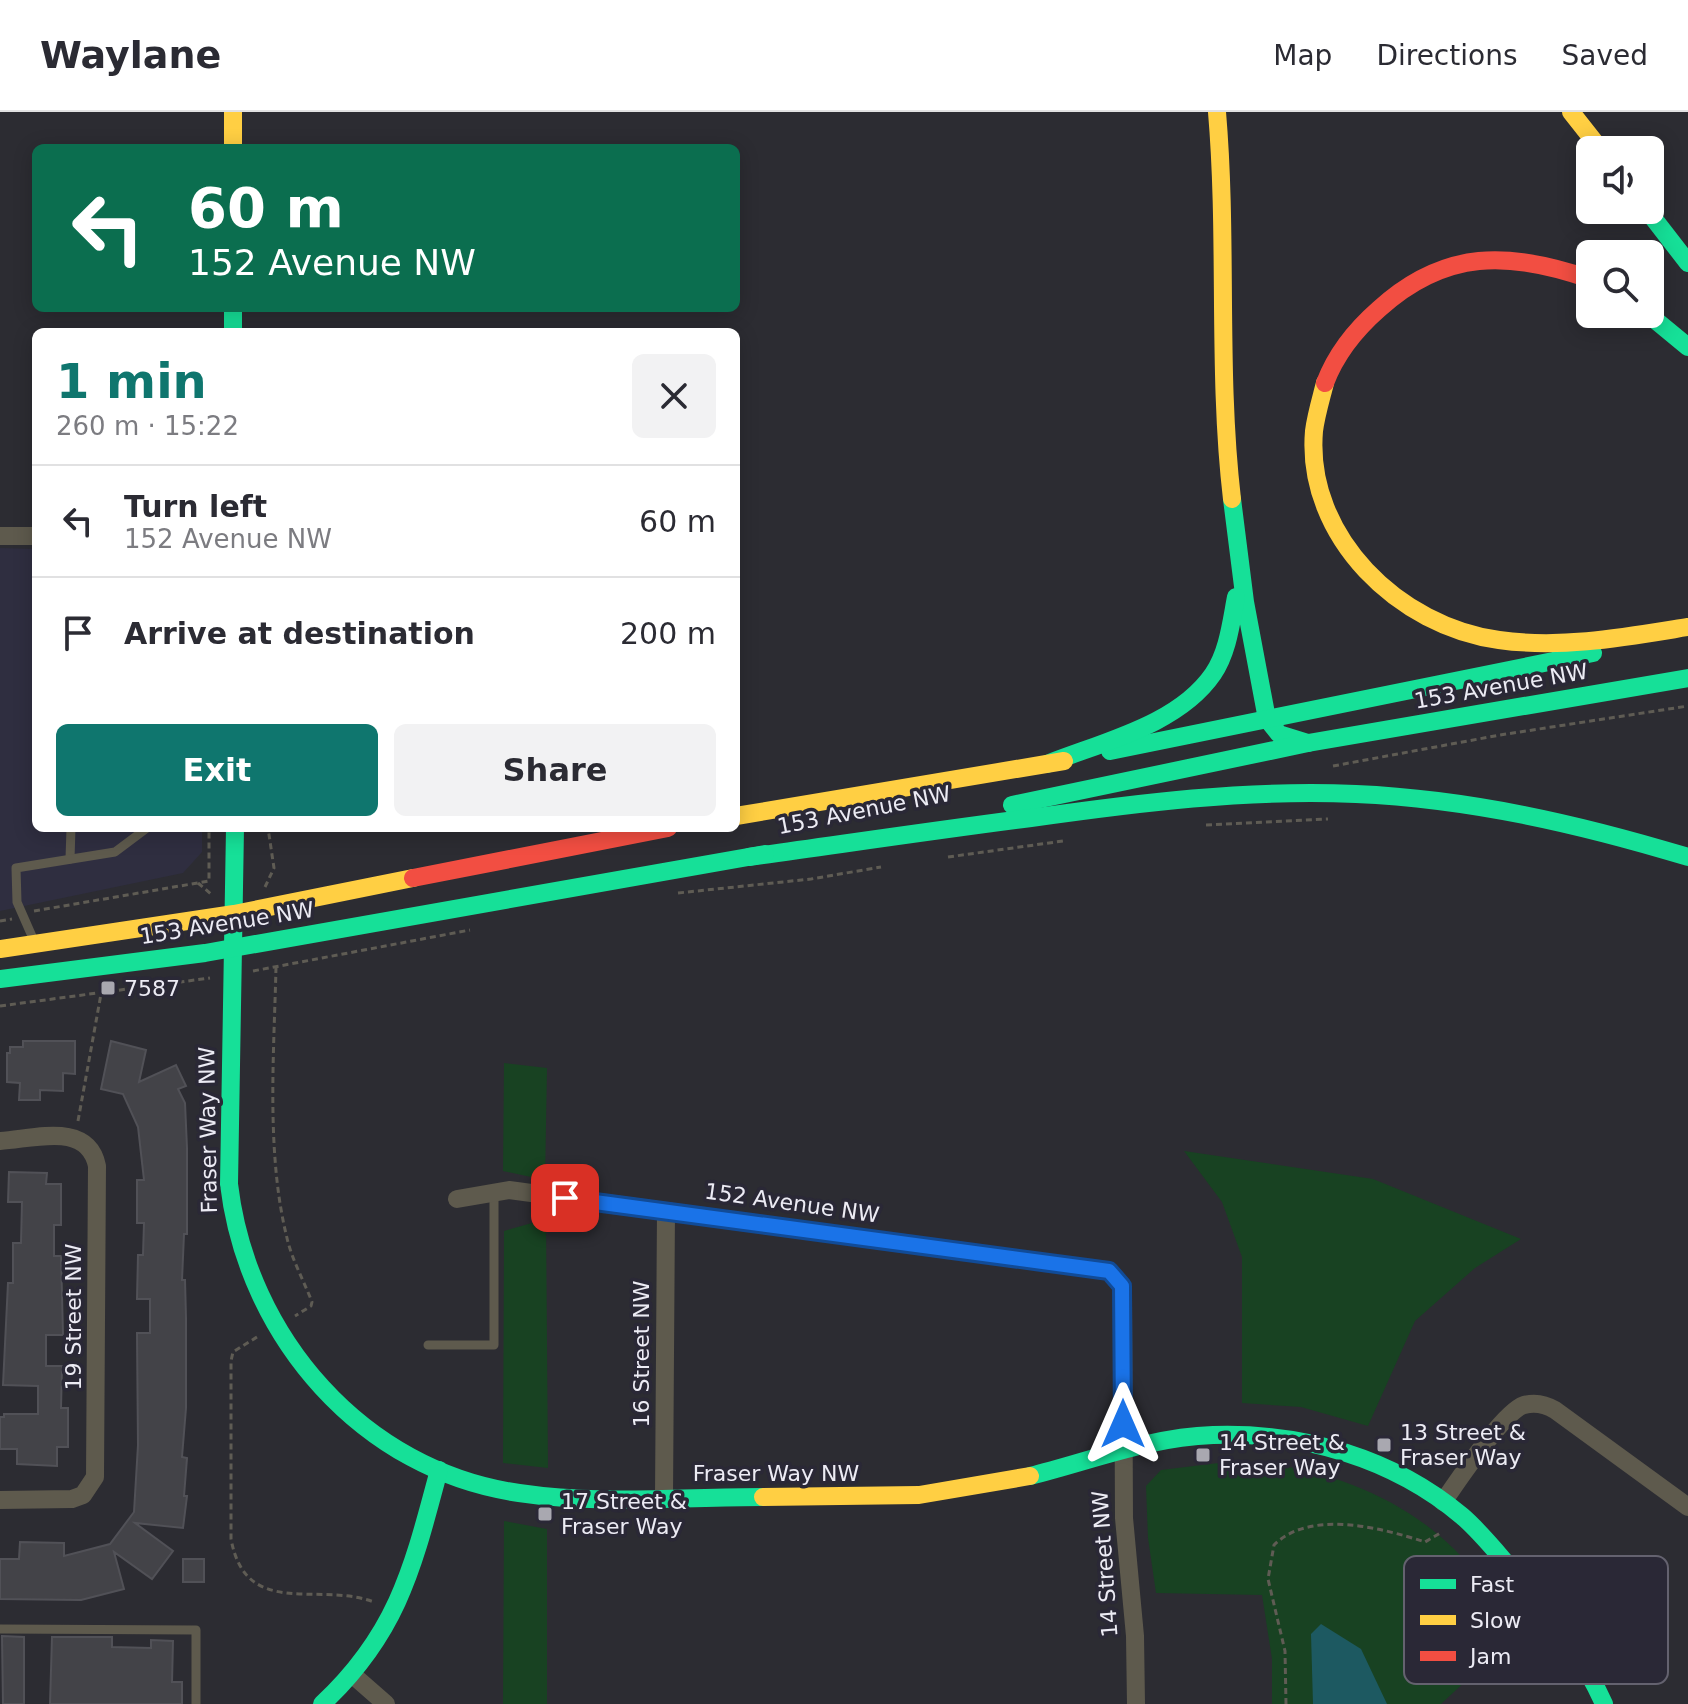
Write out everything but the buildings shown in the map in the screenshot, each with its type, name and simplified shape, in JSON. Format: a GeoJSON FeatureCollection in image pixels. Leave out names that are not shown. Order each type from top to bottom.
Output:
{"type":"FeatureCollection","features":[{"type":"Feature","properties":{"kind":"main road"},"geometry":{"type":"LineString","coordinates":[[233,112],[233,144]]}},
{"type":"Feature","properties":{"kind":"main road"},"geometry":{"type":"LineString","coordinates":[[1217,112],[1223,220],[1224,403],[1231,514],[1267,719],[1279,734],[1308,743]]}},
{"type":"Feature","properties":{"kind":"main road"},"geometry":{"type":"LineString","coordinates":[[1571,112],[1590,136]]}},
{"type":"Feature","properties":{"kind":"main road"},"geometry":{"type":"LineString","coordinates":[[1658,224],[1688,263]]}},
{"type":"Feature","properties":{"kind":"main road"},"geometry":{"type":"LineString","coordinates":[[1576,275],[1539,263],[1487,259],[1430,273],[1384,301],[1363,319],[1347,341],[1325,385],[1315,431],[1318,486],[1328,516],[1350,556],[1386,595],[1425,618],[1472,635],[1547,644],[1594,641],[1688,627]]}},
{"type":"Feature","properties":{"kind":"main road"},"geometry":{"type":"LineString","coordinates":[[1664,327],[1688,347]]}},
{"type":"Feature","properties":{"kind":"main road"},"geometry":{"type":"LineString","coordinates":[[1047,764],[1167,714],[1197,694],[1213,674],[1225,651],[1240,573]]}},
{"type":"Feature","properties":{"kind":"main road","name":"153 Avenue NW"},"geometry":{"type":"LineString","coordinates":[[740,815],[1047,764],[1688,633]]}},
{"type":"Feature","properties":{"kind":"main road","name":"153 Avenue NW"},"geometry":{"type":"LineString","coordinates":[[0,979],[232,949],[749,857],[1308,743],[1688,678]]}},
{"type":"Feature","properties":{"kind":"main road"},"geometry":{"type":"LineString","coordinates":[[749,857],[1123,804],[1280,792],[1406,797],[1473,806],[1609,833],[1688,857]]}},
{"type":"Feature","properties":{"kind":"main road","name":"Fraser Way NW"},"geometry":{"type":"LineString","coordinates":[[235,832],[229,1184],[233,1224],[247,1268],[295,1357],[333,1401],[360,1426],[387,1444],[439,1470],[516,1492],[566,1497],[664,1497],[936,1494],[1013,1480],[1171,1439],[1212,1435],[1296,1439],[1374,1463],[1443,1502],[1498,1556]]}},
{"type":"Feature","properties":{"kind":"main road","name":"153 Avenue NW"},"geometry":{"type":"LineString","coordinates":[[0,949],[37,946],[234,914],[648,832]]}},
{"type":"Feature","properties":{"kind":"main road"},"geometry":{"type":"LineString","coordinates":[[322,1704],[354,1676],[393,1618],[407,1582],[439,1470]]}},
{"type":"Feature","properties":{"kind":"main road","name":"Fraser Way NW"},"geometry":{"type":"LineString","coordinates":[[1596,1684],[1604,1704]]}},
{"type":"Feature","properties":{"kind":"street"},"geometry":{"type":"LineString","coordinates":[[0,536],[32,536]]}},
{"type":"Feature","properties":{"kind":"street"},"geometry":{"type":"LineString","coordinates":[[0,1141],[78,1138]]}},
{"type":"Feature","properties":{"kind":"street","name":"19 Street NW"},"geometry":{"type":"LineString","coordinates":[[0,1500],[60,1500],[83,1495],[91,1486],[96,1467],[97,1166],[93,1152],[78,1138]]}},
{"type":"Feature","properties":{"kind":"street","name":"152 Avenue NW"},"geometry":{"type":"LineString","coordinates":[[457,1199],[509,1190],[1099,1268],[1118,1278]]}},
{"type":"Feature","properties":{"kind":"street","name":"16 Street NW"},"geometry":{"type":"LineString","coordinates":[[664,1497],[666,1211]]}},
{"type":"Feature","properties":{"kind":"street","name":"14 Street NW"},"geometry":{"type":"LineString","coordinates":[[1118,1278],[1123,1298],[1126,1546],[1135,1636],[1136,1704]]}},
{"type":"Feature","properties":{"kind":"street"},"geometry":{"type":"LineString","coordinates":[[1443,1502],[1507,1416],[1523,1405],[1536,1403],[1555,1410],[1688,1507]]}},
{"type":"Feature","properties":{"kind":"street"},"geometry":{"type":"LineString","coordinates":[[354,1676],[386,1704]]}},
{"type":"Feature","properties":{"kind":"lane"},"geometry":{"type":"LineString","coordinates":[[70,859],[71,832]]}},
{"type":"Feature","properties":{"kind":"lane"},"geometry":{"type":"LineString","coordinates":[[37,946],[17,902],[16,868],[115,852],[142,832]]}},
{"type":"Feature","properties":{"kind":"lane"},"geometry":{"type":"LineString","coordinates":[[428,1345],[494,1345],[494,1192]]}},
{"type":"Feature","properties":{"kind":"lane"},"geometry":{"type":"LineString","coordinates":[[0,1629],[196,1630],[196,1704]]}},
{"type":"Feature","properties":{"kind":"path"},"geometry":{"type":"LineString","coordinates":[[1328,772],[1333,766],[1500,735],[1688,706]]}},
{"type":"Feature","properties":{"kind":"path"},"geometry":{"type":"LineString","coordinates":[[1194,826],[1328,821],[1328,808]]}},
{"type":"Feature","properties":{"kind":"path"},"geometry":{"type":"LineString","coordinates":[[38,909],[209,881],[209,832]]}},
{"type":"Feature","properties":{"kind":"path"},"geometry":{"type":"LineString","coordinates":[[266,880],[274,868],[269,832]]}},
{"type":"Feature","properties":{"kind":"path"},"geometry":{"type":"LineString","coordinates":[[935,859],[1067,841]]}},
{"type":"Feature","properties":{"kind":"path"},"geometry":{"type":"LineString","coordinates":[[674,894],[811,879],[882,866]]}},
{"type":"Feature","properties":{"kind":"path"},"geometry":{"type":"LineString","coordinates":[[198,883],[213,896]]}},
{"type":"Feature","properties":{"kind":"path"},"geometry":{"type":"LineString","coordinates":[[0,921],[9,920]]}},
{"type":"Feature","properties":{"kind":"path"},"geometry":{"type":"LineString","coordinates":[[258,970],[478,929]]}},
{"type":"Feature","properties":{"kind":"path"},"geometry":{"type":"LineString","coordinates":[[276,967],[275,1138],[279,1194],[288,1243],[312,1302],[311,1306],[290,1319]]}},
{"type":"Feature","properties":{"kind":"path"},"geometry":{"type":"LineString","coordinates":[[0,1006],[201,979]]}},
{"type":"Feature","properties":{"kind":"path"},"geometry":{"type":"LineString","coordinates":[[78,1138],[101,994]]}},
{"type":"Feature","properties":{"kind":"path"},"geometry":{"type":"LineString","coordinates":[[260,1335],[237,1348],[231,1361],[231,1539],[236,1559],[248,1578],[269,1591],[344,1594],[374,1602]]}},
{"type":"Feature","properties":{"kind":"path"},"geometry":{"type":"LineString","coordinates":[[1286,1704],[1285,1651],[1268,1579],[1274,1545],[1294,1530],[1323,1526],[1385,1531],[1425,1542],[1442,1532]]}},
{"type":"Feature","properties":{"kind":"shaded area"},"geometry":{"type":"Polygon","coordinates":[[[0,548],[32,549],[32,832],[202,832],[202,852],[183,873],[0,911],[0,548]]]}},
{"type":"Feature","properties":{"kind":"shaded area"},"geometry":{"type":"Polygon","coordinates":[[[1321,1624],[1361,1649],[1387,1704],[1313,1704],[1311,1634],[1321,1624]]]}},
{"type":"Feature","properties":{"kind":"green space"},"geometry":{"type":"Polygon","coordinates":[[[504,1063],[547,1068],[545,1180],[503,1171],[504,1063]]]}},
{"type":"Feature","properties":{"kind":"green space"},"geometry":{"type":"Polygon","coordinates":[[[1184,1151],[1373,1179],[1521,1239],[1475,1268],[1415,1321],[1368,1426],[1301,1407],[1242,1403],[1242,1257],[1222,1202],[1184,1151]]]}},
{"type":"Feature","properties":{"kind":"green space"},"geometry":{"type":"Polygon","coordinates":[[[546,1219],[548,1468],[503,1463],[504,1231],[546,1219]]]}},
{"type":"Feature","properties":{"kind":"green space"},"geometry":{"type":"Polygon","coordinates":[[[1235,1461],[1294,1468],[1324,1475],[1380,1497],[1431,1529],[1461,1556],[1404,1556],[1404,1684],[1463,1684],[1441,1704],[1272,1704],[1272,1659],[1262,1595],[1156,1593],[1148,1538],[1146,1486],[1161,1470],[1235,1461]]]}},
{"type":"Feature","properties":{"kind":"green space"},"geometry":{"type":"Polygon","coordinates":[[[504,1521],[547,1529],[547,1704],[503,1704],[504,1521]]]}},
{"type":"Feature","properties":{"kind":"traffic: fast"},"geometry":{"type":"LineString","coordinates":[[1658,224],[1688,263]]}},
{"type":"Feature","properties":{"kind":"traffic: fast"},"geometry":{"type":"LineString","coordinates":[[233,312],[233,328]]}},
{"type":"Feature","properties":{"kind":"traffic: fast"},"geometry":{"type":"LineString","coordinates":[[1664,327],[1688,347]]}},
{"type":"Feature","properties":{"kind":"traffic: fast"},"geometry":{"type":"LineString","coordinates":[[1232,499],[1245,602],[1267,719],[1279,734],[1308,743]]}},
{"type":"Feature","properties":{"kind":"traffic: fast"},"geometry":{"type":"LineString","coordinates":[[1047,764],[1138,730],[1160,719],[1198,692],[1213,674],[1222,656],[1236,597]]}},
{"type":"Feature","properties":{"kind":"traffic: fast"},"geometry":{"type":"LineString","coordinates":[[1110,751],[1593,653]]}},
{"type":"Feature","properties":{"kind":"traffic: fast"},"geometry":{"type":"LineString","coordinates":[[1012,805],[1308,743],[1688,678]]}},
{"type":"Feature","properties":{"kind":"traffic: fast"},"geometry":{"type":"LineString","coordinates":[[749,857],[1152,802],[1233,795],[1315,793],[1399,797],[1482,807],[1565,824],[1688,857]]}},
{"type":"Feature","properties":{"kind":"traffic: fast"},"geometry":{"type":"LineString","coordinates":[[235,832],[229,1184],[240,1240],[260,1294],[288,1343],[322,1388],[363,1426],[410,1457],[462,1480],[519,1493],[580,1499],[763,1497]]}},
{"type":"Feature","properties":{"kind":"traffic: fast"},"geometry":{"type":"LineString","coordinates":[[0,979],[205,953],[765,854]]}},
{"type":"Feature","properties":{"kind":"traffic: fast"},"geometry":{"type":"LineString","coordinates":[[1030,1476],[1166,1440],[1213,1435],[1280,1438],[1345,1453],[1407,1478],[1462,1516],[1500,1556]]}},
{"type":"Feature","properties":{"kind":"traffic: fast"},"geometry":{"type":"LineString","coordinates":[[322,1704],[348,1678],[386,1624],[411,1568],[439,1470]]}},
{"type":"Feature","properties":{"kind":"traffic: fast"},"geometry":{"type":"LineString","coordinates":[[1594,1684],[1604,1704]]}},
{"type":"Feature","properties":{"kind":"traffic: slow"},"geometry":{"type":"LineString","coordinates":[[233,112],[233,144]]}},
{"type":"Feature","properties":{"kind":"traffic: slow"},"geometry":{"type":"LineString","coordinates":[[1217,112],[1225,403],[1232,499]]}},
{"type":"Feature","properties":{"kind":"traffic: slow"},"geometry":{"type":"LineString","coordinates":[[1571,112],[1590,136]]}},
{"type":"Feature","properties":{"kind":"traffic: slow"},"geometry":{"type":"LineString","coordinates":[[1325,383],[1314,431],[1315,470],[1325,507],[1342,540],[1366,570],[1395,596],[1427,617],[1462,632],[1499,640],[1570,642],[1688,627]]}},
{"type":"Feature","properties":{"kind":"traffic: slow"},"geometry":{"type":"LineString","coordinates":[[740,815],[1064,761]]}},
{"type":"Feature","properties":{"kind":"traffic: slow"},"geometry":{"type":"LineString","coordinates":[[0,949],[234,914],[413,878]]}},
{"type":"Feature","properties":{"kind":"traffic: slow"},"geometry":{"type":"LineString","coordinates":[[763,1497],[919,1495],[1030,1476]]}},
{"type":"Feature","properties":{"kind":"traffic: jam"},"geometry":{"type":"LineString","coordinates":[[1325,383],[1341,352],[1362,325],[1404,289],[1428,275],[1453,266],[1505,260],[1532,263],[1576,275]]}},
{"type":"Feature","properties":{"kind":"traffic: jam"},"geometry":{"type":"LineString","coordinates":[[413,878],[648,832]]}},
{"type":"Feature","properties":{"kind":"place","name":"7587"},"geometry":{"type":"Point","coordinates":[108,988]}},
{"type":"Feature","properties":{"kind":"place","name":"13 Street & Fraser Way"},"geometry":{"type":"Point","coordinates":[1384,1445]}},
{"type":"Feature","properties":{"kind":"place","name":"14 Street & Fraser Way"},"geometry":{"type":"Point","coordinates":[1203,1455]}},
{"type":"Feature","properties":{"kind":"place","name":"17 Street & Fraser Way"},"geometry":{"type":"Point","coordinates":[545,1514]}},
{"type":"Feature","properties":{"kind":"route"},"geometry":{"type":"LineString","coordinates":[[565,1198],[1109,1271],[1122,1286],[1123,1424]]}}]}
